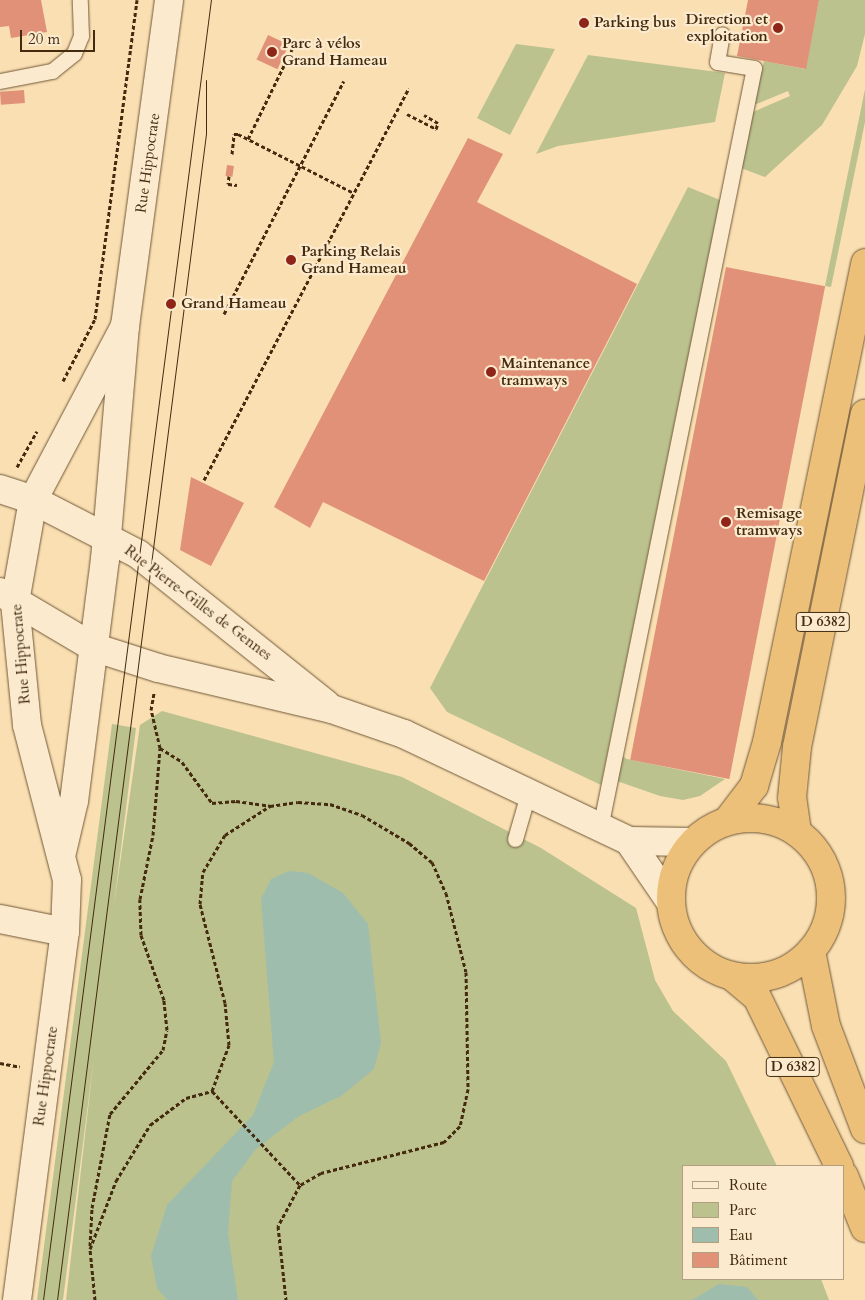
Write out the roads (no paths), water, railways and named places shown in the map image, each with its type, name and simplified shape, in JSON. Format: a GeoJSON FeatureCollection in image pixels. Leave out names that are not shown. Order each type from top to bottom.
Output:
{"type":"FeatureCollection","features":[{"type":"Feature","properties":{"kind":"highway","name":"D 6382"},"geometry":{"type":"LineString","coordinates":[[728,820],[754,786],[767,742],[865,263]]}},
{"type":"Feature","properties":{"kind":"highway","name":"D 6382"},"geometry":{"type":"LineString","coordinates":[[797,832],[792,798],[797,747],[865,414]]}},
{"type":"Feature","properties":{"kind":"highway"},"geometry":{"type":"LineString","coordinates":[[760,818],[797,832],[814,847],[825,867],[831,889],[824,933],[811,951],[776,975],[733,977],[709,967],[689,950],[676,927],[670,901],[675,869],[692,842],[728,820],[760,818]]}},
{"type":"Feature","properties":{"kind":"highway","name":"D 6382"},"geometry":{"type":"LineString","coordinates":[[811,951],[826,1026],[865,1129]]}},
{"type":"Feature","properties":{"kind":"highway","name":"D 6382"},"geometry":{"type":"LineString","coordinates":[[733,977],[757,997],[839,1165]]}},
{"type":"Feature","properties":{"kind":"highway"},"geometry":{"type":"LineString","coordinates":[[845,1178],[865,1228]]}},
{"type":"Feature","properties":{"kind":"street","name":"Rue Hippocrate"},"geometry":{"type":"LineString","coordinates":[[62,852],[74,801],[107,536],[125,326],[169,0]]}},
{"type":"Feature","properties":{"kind":"street","name":"Rue Hippocrate"},"geometry":{"type":"LineString","coordinates":[[17,1300],[65,932],[67,880],[62,852],[41,788],[27,725],[7,597],[33,500],[125,326]]}},
{"type":"Feature","properties":{"kind":"street","name":"Rue Pierre-Gilles de Gennes"},"geometry":{"type":"LineString","coordinates":[[3,490],[33,500],[107,536],[138,554],[210,609],[332,709]]}},
{"type":"Feature","properties":{"kind":"street","name":"Rue Pierre-Gilles de Gennes"},"geometry":{"type":"LineString","coordinates":[[7,597],[93,647],[158,668],[332,709],[404,734],[629,841],[692,842]]}},
{"type":"Feature","properties":{"kind":"street"},"geometry":{"type":"LineString","coordinates":[[629,841],[670,901]]}},
{"type":"Feature","properties":{"kind":"street"},"geometry":{"type":"LineString","coordinates":[[0,919],[65,932]]}},
{"type":"Feature","properties":{"kind":"lane"},"geometry":{"type":"LineString","coordinates":[[0,81],[52,71],[74,53],[81,36],[80,0]]}},
{"type":"Feature","properties":{"kind":"lane"},"geometry":{"type":"LineString","coordinates":[[600,828],[754,68],[717,62],[722,34]]}},
{"type":"Feature","properties":{"kind":"lane"},"geometry":{"type":"LineString","coordinates":[[515,839],[528,794]]}},
{"type":"Feature","properties":{"kind":"water"},"geometry":{"type":"Polygon","coordinates":[[[289,871],[308,873],[343,893],[368,924],[381,1043],[374,1069],[341,1096],[299,1116],[256,1149],[232,1181],[228,1233],[238,1300],[167,1300],[157,1288],[151,1256],[167,1205],[253,1115],[274,1062],[261,899],[271,879],[289,871]]]}},
{"type":"Feature","properties":{"kind":"water"},"geometry":{"type":"Polygon","coordinates":[[[719,1284],[747,1287],[758,1300],[692,1300],[719,1284]]]}},
{"type":"Feature","properties":{"kind":"tram line"},"geometry":{"type":"LineString","coordinates":[[43,1300],[211,0]]}},
{"type":"Feature","properties":{"kind":"tram line"},"geometry":{"type":"LineString","coordinates":[[57,1300],[206,133],[206,80]]}},
{"type":"Feature","properties":{"kind":"place","name":"Parking bus"},"geometry":{"type":"Point","coordinates":[584,23]}},
{"type":"Feature","properties":{"kind":"place","name":"Direction et exploitation"},"geometry":{"type":"Point","coordinates":[778,28]}},
{"type":"Feature","properties":{"kind":"place","name":"Parc à vélos Grand Hameau"},"geometry":{"type":"Point","coordinates":[272,52]}},
{"type":"Feature","properties":{"kind":"place","name":"Parking Relais Grand Hameau"},"geometry":{"type":"Point","coordinates":[291,260]}},
{"type":"Feature","properties":{"kind":"place","name":"Grand Hameau"},"geometry":{"type":"Point","coordinates":[171,304]}},
{"type":"Feature","properties":{"kind":"place","name":"Maintenance tramways"},"geometry":{"type":"Point","coordinates":[491,372]}},
{"type":"Feature","properties":{"kind":"place","name":"Remisage tramways"},"geometry":{"type":"Point","coordinates":[726,522]}}]}
